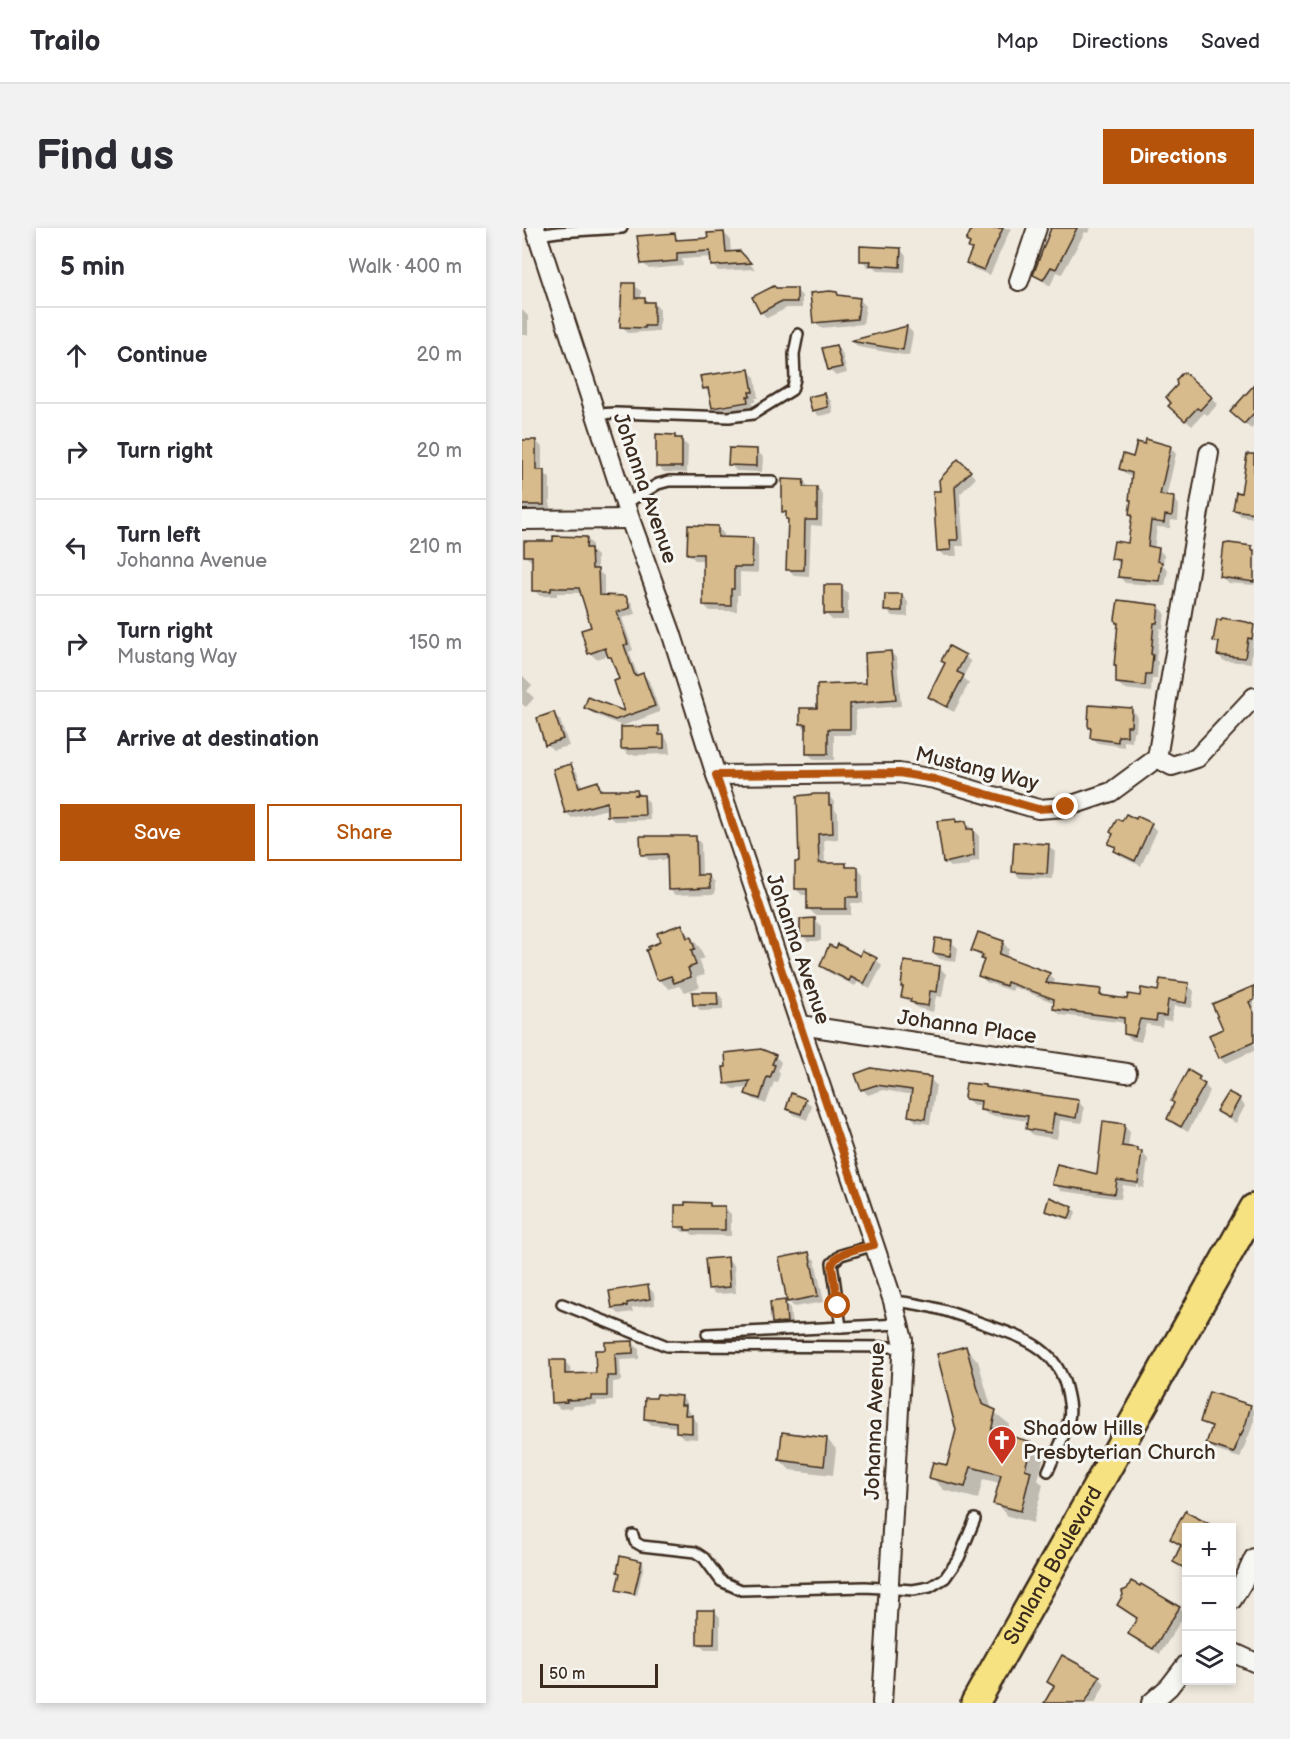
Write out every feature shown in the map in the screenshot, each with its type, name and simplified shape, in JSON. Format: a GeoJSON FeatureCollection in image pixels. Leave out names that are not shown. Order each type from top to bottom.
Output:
{"type":"FeatureCollection","features":[{"type":"Feature","properties":{"kind":"main road","name":"Sunland Boulevard"},"geometry":{"type":"LineString","coordinates":[[975,1703],[1252,1215]]}},
{"type":"Feature","properties":{"kind":"street"},"geometry":{"type":"LineString","coordinates":[[1019,281],[1037,228]]}},
{"type":"Feature","properties":{"kind":"street","name":"Johanna Avenue"},"geometry":{"type":"LineString","coordinates":[[536,232],[893,1301],[902,1347],[882,1703]]}},
{"type":"Feature","properties":{"kind":"street"},"geometry":{"type":"LineString","coordinates":[[1209,453],[1158,758],[1172,766],[1197,758],[1254,697]]}},
{"type":"Feature","properties":{"kind":"street"},"geometry":{"type":"LineString","coordinates":[[522,520],[628,512]]}},
{"type":"Feature","properties":{"kind":"street","name":"Mustang Way"},"geometry":{"type":"LineString","coordinates":[[716,775],[899,773],[934,779],[1038,809],[1066,807],[1111,792],[1158,758]]}},
{"type":"Feature","properties":{"kind":"street","name":"Johanna Place"},"geometry":{"type":"LineString","coordinates":[[800,1025],[1127,1073]]}},
{"type":"Feature","properties":{"kind":"street"},"geometry":{"type":"LineString","coordinates":[[1236,1593],[1254,1558]]}},
{"type":"Feature","properties":{"kind":"street"},"geometry":{"type":"LineString","coordinates":[[1236,1654],[1254,1662]]}},
{"type":"Feature","properties":{"kind":"street"},"geometry":{"type":"LineString","coordinates":[[1151,1703],[1169,1687],[1182,1670]]}},
{"type":"Feature","properties":{"kind":"lane"},"geometry":{"type":"LineString","coordinates":[[536,232],[622,228]]}},
{"type":"Feature","properties":{"kind":"lane"},"geometry":{"type":"LineString","coordinates":[[596,414],[729,417],[753,414],[792,390],[795,379],[794,354],[798,334]]}},
{"type":"Feature","properties":{"kind":"lane"},"geometry":{"type":"LineString","coordinates":[[628,512],[658,484],[669,481],[772,481]]}},
{"type":"Feature","properties":{"kind":"lane"},"geometry":{"type":"LineString","coordinates":[[841,1327],[832,1263],[841,1255],[874,1245]]}},
{"type":"Feature","properties":{"kind":"lane"},"geometry":{"type":"LineString","coordinates":[[893,1301],[942,1308],[1028,1340],[1047,1353],[1064,1377],[1070,1403],[1064,1435],[1048,1471]]}},
{"type":"Feature","properties":{"kind":"lane"},"geometry":{"type":"LineString","coordinates":[[562,1304],[667,1346],[902,1347]]}},
{"type":"Feature","properties":{"kind":"lane"},"geometry":{"type":"LineString","coordinates":[[707,1334],[898,1324]]}},
{"type":"Feature","properties":{"kind":"lane"},"geometry":{"type":"LineString","coordinates":[[633,1535],[635,1542],[642,1546],[695,1552],[704,1558],[721,1581],[741,1590],[862,1587],[913,1590],[930,1587],[945,1578],[959,1558],[975,1519]]}},
{"type":"Feature","properties":{"kind":"building"},"geometry":{"type":"Polygon","coordinates":[[[972,228],[1003,228],[984,270],[966,263],[972,249],[968,248],[970,243],[966,241],[972,228]]]}},
{"type":"Feature","properties":{"kind":"building"},"geometry":{"type":"Polygon","coordinates":[[[1051,228],[1077,228],[1056,269],[1051,267],[1043,280],[1033,275],[1051,228]]]}},
{"type":"Feature","properties":{"kind":"building"},"geometry":{"type":"Polygon","coordinates":[[[724,232],[726,252],[740,251],[751,263],[711,266],[710,251],[677,253],[677,261],[641,264],[637,236],[675,233],[676,240],[708,238],[707,233],[724,232]]]}},
{"type":"Feature","properties":{"kind":"building"},"geometry":{"type":"Polygon","coordinates":[[[860,246],[901,248],[900,267],[870,265],[871,261],[860,261],[860,246]]]}},
{"type":"Feature","properties":{"kind":"building"},"geometry":{"type":"Polygon","coordinates":[[[622,283],[635,283],[635,298],[645,298],[645,302],[654,302],[654,326],[620,327],[622,283]]]}},
{"type":"Feature","properties":{"kind":"building"},"geometry":{"type":"Polygon","coordinates":[[[774,286],[776,288],[797,288],[797,302],[780,302],[760,313],[752,297],[774,286]]]}},
{"type":"Feature","properties":{"kind":"building"},"geometry":{"type":"Polygon","coordinates":[[[837,292],[838,295],[860,298],[857,319],[813,323],[810,293],[837,292]]]}},
{"type":"Feature","properties":{"kind":"building"},"geometry":{"type":"Polygon","coordinates":[[[907,326],[903,350],[850,341],[907,326]]]}},
{"type":"Feature","properties":{"kind":"building"},"geometry":{"type":"Polygon","coordinates":[[[836,345],[842,367],[828,370],[822,348],[836,345]]]}},
{"type":"Feature","properties":{"kind":"building"},"geometry":{"type":"Polygon","coordinates":[[[749,369],[753,392],[749,392],[750,396],[747,396],[748,402],[712,408],[708,388],[703,389],[700,376],[749,369]]]}},
{"type":"Feature","properties":{"kind":"building"},"geometry":{"type":"Polygon","coordinates":[[[1182,373],[1185,373],[1212,397],[1185,421],[1168,406],[1171,403],[1166,397],[1177,385],[1176,380],[1182,373]]]}},
{"type":"Feature","properties":{"kind":"building"},"geometry":{"type":"Polygon","coordinates":[[[1254,385],[1254,413],[1244,424],[1230,412],[1254,385]]]}},
{"type":"Feature","properties":{"kind":"building"},"geometry":{"type":"Polygon","coordinates":[[[825,393],[828,407],[812,411],[808,397],[825,393]]]}},
{"type":"Feature","properties":{"kind":"building"},"geometry":{"type":"Polygon","coordinates":[[[656,434],[675,435],[675,438],[682,438],[682,467],[656,467],[656,434]]]}},
{"type":"Feature","properties":{"kind":"building"},"geometry":{"type":"Polygon","coordinates":[[[1146,439],[1171,446],[1160,495],[1174,497],[1172,516],[1165,515],[1164,523],[1151,521],[1148,546],[1159,548],[1157,561],[1162,562],[1159,581],[1118,577],[1120,560],[1111,559],[1114,541],[1128,543],[1132,515],[1129,514],[1131,500],[1129,500],[1132,473],[1119,469],[1123,454],[1133,457],[1137,442],[1145,444],[1146,439]]]}},
{"type":"Feature","properties":{"kind":"building"},"geometry":{"type":"Polygon","coordinates":[[[522,440],[536,440],[536,470],[544,470],[544,505],[522,505],[522,440]]]}},
{"type":"Feature","properties":{"kind":"building"},"geometry":{"type":"Polygon","coordinates":[[[729,448],[757,449],[757,466],[728,465],[729,448]]]}},
{"type":"Feature","properties":{"kind":"building"},"geometry":{"type":"Polygon","coordinates":[[[1247,454],[1254,454],[1254,513],[1233,510],[1236,492],[1241,493],[1247,454]]]}},
{"type":"Feature","properties":{"kind":"building"},"geometry":{"type":"Polygon","coordinates":[[[958,459],[971,471],[955,487],[958,540],[950,540],[951,550],[937,551],[933,491],[940,491],[939,480],[958,459]]]}},
{"type":"Feature","properties":{"kind":"building"},"geometry":{"type":"Polygon","coordinates":[[[782,479],[804,480],[803,487],[817,487],[817,520],[805,520],[804,570],[786,570],[788,519],[786,519],[786,512],[782,512],[782,479]]]}},
{"type":"Feature","properties":{"kind":"building"},"geometry":{"type":"Polygon","coordinates":[[[688,525],[718,526],[718,537],[753,538],[752,567],[734,567],[731,606],[703,605],[703,554],[687,554],[688,525]]]}},
{"type":"Feature","properties":{"kind":"building"},"geometry":{"type":"Polygon","coordinates":[[[553,536],[587,537],[586,548],[591,548],[592,569],[598,569],[599,595],[626,596],[630,608],[617,612],[628,644],[624,645],[635,676],[643,673],[655,706],[615,720],[584,708],[588,697],[624,711],[614,681],[619,679],[611,657],[608,657],[605,648],[588,654],[581,630],[591,627],[579,588],[532,591],[532,556],[524,556],[524,541],[553,541],[553,536]]]}},
{"type":"Feature","properties":{"kind":"building"},"geometry":{"type":"Polygon","coordinates":[[[1224,544],[1252,546],[1254,582],[1220,577],[1224,544]]]}},
{"type":"Feature","properties":{"kind":"building"},"geometry":{"type":"Polygon","coordinates":[[[824,585],[842,585],[842,614],[824,614],[824,585]]]}},
{"type":"Feature","properties":{"kind":"building"},"geometry":{"type":"Polygon","coordinates":[[[885,594],[902,594],[902,611],[884,611],[885,594]]]}},
{"type":"Feature","properties":{"kind":"building"},"geometry":{"type":"Polygon","coordinates":[[[1118,600],[1159,605],[1157,623],[1154,623],[1151,674],[1146,674],[1145,686],[1116,683],[1116,666],[1114,666],[1118,623],[1115,619],[1118,600]]]}},
{"type":"Feature","properties":{"kind":"building"},"geometry":{"type":"Polygon","coordinates":[[[1217,619],[1254,625],[1252,639],[1248,638],[1245,658],[1217,655],[1219,642],[1213,641],[1217,619]]]}},
{"type":"Feature","properties":{"kind":"building"},"geometry":{"type":"Polygon","coordinates":[[[949,646],[966,655],[957,672],[964,675],[947,707],[928,697],[945,663],[941,661],[949,646]]]}},
{"type":"Feature","properties":{"kind":"building"},"geometry":{"type":"Polygon","coordinates":[[[891,651],[896,700],[850,704],[850,729],[828,729],[828,754],[806,754],[806,724],[800,724],[800,708],[817,708],[817,685],[866,683],[865,653],[891,651]]]}},
{"type":"Feature","properties":{"kind":"building"},"geometry":{"type":"Polygon","coordinates":[[[1089,705],[1132,708],[1131,726],[1127,726],[1127,736],[1118,736],[1118,742],[1090,738],[1089,705]]]}},
{"type":"Feature","properties":{"kind":"building"},"geometry":{"type":"Polygon","coordinates":[[[554,712],[563,739],[545,745],[537,718],[554,712]]]}},
{"type":"Feature","properties":{"kind":"building"},"geometry":{"type":"Polygon","coordinates":[[[659,726],[659,735],[664,735],[664,748],[621,749],[621,727],[659,726]]]}},
{"type":"Feature","properties":{"kind":"building"},"geometry":{"type":"Polygon","coordinates":[[[571,764],[579,787],[598,781],[600,790],[637,790],[638,794],[634,795],[644,795],[645,815],[607,816],[607,802],[565,813],[553,769],[571,764]]]}},
{"type":"Feature","properties":{"kind":"building"},"geometry":{"type":"Polygon","coordinates":[[[829,794],[829,805],[832,805],[833,833],[818,834],[819,863],[846,863],[846,867],[858,867],[858,897],[846,897],[846,909],[807,909],[807,889],[795,889],[795,862],[799,862],[797,796],[829,794]]]}},
{"type":"Feature","properties":{"kind":"building"},"geometry":{"type":"Polygon","coordinates":[[[1126,814],[1152,823],[1135,861],[1114,851],[1116,847],[1108,844],[1113,834],[1110,832],[1117,819],[1122,821],[1126,814]]]}},
{"type":"Feature","properties":{"kind":"building"},"geometry":{"type":"Polygon","coordinates":[[[956,819],[956,822],[966,821],[967,829],[973,829],[974,856],[945,863],[937,821],[956,819]]]}},
{"type":"Feature","properties":{"kind":"building"},"geometry":{"type":"Polygon","coordinates":[[[640,836],[696,836],[697,875],[709,875],[710,888],[668,890],[667,854],[641,855],[640,836]]]}},
{"type":"Feature","properties":{"kind":"building"},"geometry":{"type":"Polygon","coordinates":[[[1014,842],[1049,844],[1047,874],[1012,872],[1014,842]]]}},
{"type":"Feature","properties":{"kind":"building"},"geometry":{"type":"Polygon","coordinates":[[[815,918],[815,936],[800,936],[800,919],[815,918]]]}},
{"type":"Feature","properties":{"kind":"building"},"geometry":{"type":"Polygon","coordinates":[[[682,924],[687,938],[691,937],[695,949],[691,950],[696,965],[688,968],[691,977],[674,983],[671,976],[656,979],[646,950],[660,942],[657,933],[682,924]]]}},
{"type":"Feature","properties":{"kind":"building"},"geometry":{"type":"Polygon","coordinates":[[[978,932],[1004,941],[999,954],[1050,973],[1046,983],[1101,989],[1100,995],[1127,999],[1128,994],[1140,996],[1141,988],[1158,991],[1160,979],[1189,983],[1186,1003],[1168,1000],[1166,1016],[1157,1015],[1156,1021],[1140,1019],[1135,1036],[1124,1034],[1124,1018],[1053,1009],[1054,999],[1007,982],[1006,986],[978,976],[984,960],[981,959],[983,955],[971,951],[978,932]]]}},
{"type":"Feature","properties":{"kind":"building"},"geometry":{"type":"Polygon","coordinates":[[[935,938],[952,940],[950,956],[933,953],[935,938]]]}},
{"type":"Feature","properties":{"kind":"building"},"geometry":{"type":"Polygon","coordinates":[[[838,944],[860,956],[862,950],[877,958],[864,984],[851,977],[849,981],[820,966],[829,945],[836,948],[838,944]]]}},
{"type":"Feature","properties":{"kind":"building"},"geometry":{"type":"Polygon","coordinates":[[[904,961],[940,966],[937,992],[930,991],[928,1006],[915,1004],[910,1002],[911,999],[901,997],[904,961]]]}},
{"type":"Feature","properties":{"kind":"building"},"geometry":{"type":"Polygon","coordinates":[[[1254,986],[1254,1000],[1249,1002],[1254,1013],[1254,1042],[1219,1058],[1209,1035],[1223,1029],[1212,1004],[1254,986]]]}},
{"type":"Feature","properties":{"kind":"building"},"geometry":{"type":"Polygon","coordinates":[[[692,992],[717,992],[718,1005],[693,1005],[692,992]]]}},
{"type":"Feature","properties":{"kind":"building"},"geometry":{"type":"Polygon","coordinates":[[[761,1049],[776,1055],[772,1064],[775,1065],[770,1078],[767,1077],[760,1099],[745,1094],[750,1081],[725,1084],[723,1067],[726,1067],[725,1053],[761,1049]]]}},
{"type":"Feature","properties":{"kind":"building"},"geometry":{"type":"Polygon","coordinates":[[[871,1068],[931,1077],[925,1119],[908,1116],[912,1090],[876,1085],[861,1090],[855,1074],[871,1068]]]}},
{"type":"Feature","properties":{"kind":"building"},"geometry":{"type":"Polygon","coordinates":[[[1188,1070],[1200,1077],[1198,1080],[1205,1084],[1181,1127],[1167,1119],[1174,1103],[1171,1101],[1188,1070]]]}},
{"type":"Feature","properties":{"kind":"building"},"geometry":{"type":"Polygon","coordinates":[[[966,1083],[1079,1100],[1076,1118],[1054,1114],[1051,1133],[1026,1129],[1028,1116],[980,1110],[981,1101],[965,1099],[966,1083]]]}},
{"type":"Feature","properties":{"kind":"building"},"geometry":{"type":"Polygon","coordinates":[[[1228,1092],[1240,1098],[1229,1118],[1216,1111],[1228,1092]]]}},
{"type":"Feature","properties":{"kind":"building"},"geometry":{"type":"Polygon","coordinates":[[[791,1093],[806,1099],[801,1114],[786,1109],[791,1093]]]}},
{"type":"Feature","properties":{"kind":"building"},"geometry":{"type":"Polygon","coordinates":[[[1103,1121],[1125,1124],[1122,1146],[1138,1148],[1138,1151],[1142,1151],[1138,1183],[1117,1180],[1115,1194],[1053,1185],[1057,1164],[1097,1174],[1103,1121]]]}},
{"type":"Feature","properties":{"kind":"building"},"geometry":{"type":"Polygon","coordinates":[[[1049,1197],[1073,1207],[1069,1218],[1045,1211],[1049,1197]]]}},
{"type":"Feature","properties":{"kind":"building"},"geometry":{"type":"Polygon","coordinates":[[[685,1202],[725,1206],[725,1230],[685,1230],[685,1227],[675,1227],[675,1205],[685,1205],[685,1202]]]}},
{"type":"Feature","properties":{"kind":"building"},"geometry":{"type":"Polygon","coordinates":[[[809,1252],[818,1296],[787,1302],[779,1258],[809,1252]]]}},
{"type":"Feature","properties":{"kind":"building"},"geometry":{"type":"Polygon","coordinates":[[[728,1257],[730,1287],[708,1289],[705,1259],[728,1257]]]}},
{"type":"Feature","properties":{"kind":"building"},"geometry":{"type":"Polygon","coordinates":[[[648,1285],[650,1299],[612,1308],[609,1291],[648,1285]]]}},
{"type":"Feature","properties":{"kind":"building"},"geometry":{"type":"Polygon","coordinates":[[[785,1300],[787,1322],[772,1323],[770,1302],[785,1300]]]}},
{"type":"Feature","properties":{"kind":"building"},"geometry":{"type":"Polygon","coordinates":[[[633,1341],[633,1353],[615,1354],[616,1376],[607,1376],[607,1396],[591,1396],[591,1399],[552,1403],[550,1360],[565,1360],[565,1374],[596,1373],[595,1350],[605,1350],[605,1342],[633,1341]]]}},
{"type":"Feature","properties":{"kind":"building"},"geometry":{"type":"Polygon","coordinates":[[[966,1346],[982,1404],[996,1410],[991,1431],[1032,1442],[1025,1469],[1031,1471],[1021,1511],[993,1504],[1001,1475],[971,1467],[965,1487],[929,1478],[933,1462],[947,1465],[956,1430],[937,1354],[966,1346]]]}},
{"type":"Feature","properties":{"kind":"building"},"geometry":{"type":"Polygon","coordinates":[[[1209,1392],[1251,1405],[1234,1453],[1206,1444],[1212,1426],[1200,1422],[1209,1392]]]}},
{"type":"Feature","properties":{"kind":"building"},"geometry":{"type":"Polygon","coordinates":[[[657,1394],[682,1396],[681,1405],[686,1405],[685,1415],[692,1415],[692,1433],[676,1432],[676,1422],[644,1419],[645,1398],[656,1398],[657,1394]]]}},
{"type":"Feature","properties":{"kind":"building"},"geometry":{"type":"Polygon","coordinates":[[[782,1432],[827,1438],[824,1466],[779,1460],[782,1432]]]}},
{"type":"Feature","properties":{"kind":"building"},"geometry":{"type":"Polygon","coordinates":[[[1186,1509],[1186,1512],[1207,1523],[1182,1523],[1182,1567],[1173,1562],[1181,1545],[1170,1539],[1186,1509]]]}},
{"type":"Feature","properties":{"kind":"building"},"geometry":{"type":"Polygon","coordinates":[[[620,1556],[642,1561],[634,1594],[616,1590],[620,1573],[617,1572],[620,1556]]]}},
{"type":"Feature","properties":{"kind":"building"},"geometry":{"type":"Polygon","coordinates":[[[1131,1581],[1140,1586],[1141,1584],[1180,1607],[1153,1649],[1128,1634],[1137,1618],[1117,1605],[1123,1595],[1122,1591],[1127,1589],[1131,1581]]]}},
{"type":"Feature","properties":{"kind":"building"},"geometry":{"type":"Polygon","coordinates":[[[697,1610],[715,1610],[714,1644],[697,1644],[697,1610]]]}},
{"type":"Feature","properties":{"kind":"building"},"geometry":{"type":"Polygon","coordinates":[[[1062,1655],[1100,1676],[1085,1703],[1044,1703],[1054,1686],[1047,1682],[1062,1655]]]}},
{"type":"Feature","properties":{"kind":"place","name":"Shadow Hills Presbyterian Church"},"geometry":{"type":"Point","coordinates":[1002,1466]}},
{"type":"Feature","properties":{"kind":"route"},"geometry":{"type":"LineString","coordinates":[[838,1306],[833,1260],[841,1255],[874,1245],[716,775],[899,773],[934,779],[1038,809],[1066,807]]}}]}
